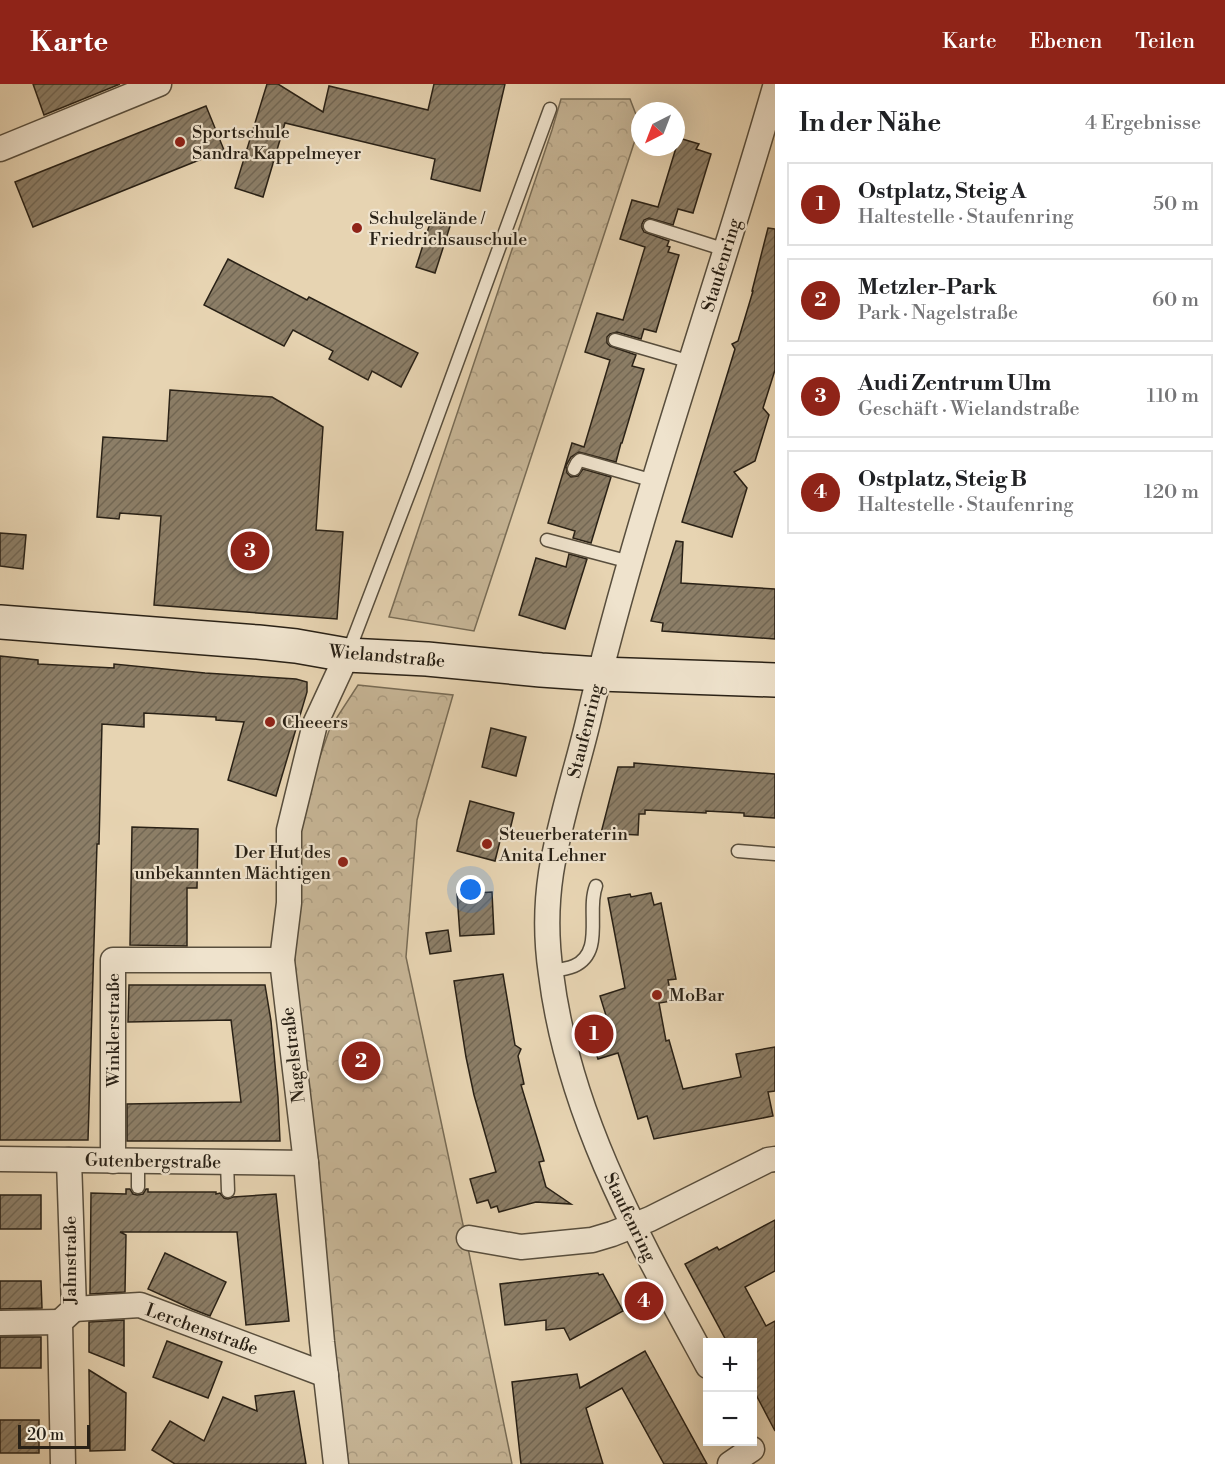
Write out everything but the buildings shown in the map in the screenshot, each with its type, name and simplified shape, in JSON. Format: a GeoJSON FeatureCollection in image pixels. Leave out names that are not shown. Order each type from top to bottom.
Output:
{"type":"FeatureCollection","features":[{"type":"Feature","properties":{"kind":"street"},"geometry":{"type":"LineString","coordinates":[[0,149],[159,84]]}},
{"type":"Feature","properties":{"kind":"street","name":"Staufenring"},"geometry":{"type":"LineString","coordinates":[[703,1357],[633,1226],[606,1168],[581,1104],[560,1026],[550,971],[549,891],[553,864],[599,674],[630,562],[775,87]]}},
{"type":"Feature","properties":{"kind":"street","name":"Wielandstraße"},"geometry":{"type":"LineString","coordinates":[[0,622],[258,642],[347,655],[427,659],[599,674],[775,680]]}},
{"type":"Feature","properties":{"kind":"street","name":"Nagelstraße"},"geometry":{"type":"LineString","coordinates":[[336,1464],[306,1163],[282,960],[289,903],[289,830],[315,724],[347,655]]}},
{"type":"Feature","properties":{"kind":"street","name":"Winklerstraße"},"geometry":{"type":"LineString","coordinates":[[113,1161],[112,960],[282,960]]}},
{"type":"Feature","properties":{"kind":"street","name":"Gutenbergstraße"},"geometry":{"type":"LineString","coordinates":[[0,1159],[306,1163]]}},
{"type":"Feature","properties":{"kind":"street"},"geometry":{"type":"LineString","coordinates":[[469,1238],[521,1246],[592,1240],[650,1219],[768,1160],[775,1159]]}},
{"type":"Feature","properties":{"kind":"street","name":"Jahnstraße"},"geometry":{"type":"LineString","coordinates":[[63,1464],[69,1160]]}},
{"type":"Feature","properties":{"kind":"street","name":"Lerchenstraße"},"geometry":{"type":"LineString","coordinates":[[0,1323],[140,1305],[326,1375]]}},
{"type":"Feature","properties":{"kind":"street"},"geometry":{"type":"LineString","coordinates":[[730,1464],[753,1451]]}},
{"type":"Feature","properties":{"kind":"lane"},"geometry":{"type":"LineString","coordinates":[[347,655],[416,475],[550,109]]}},
{"type":"Feature","properties":{"kind":"lane"},"geometry":{"type":"LineString","coordinates":[[650,226],[726,250]]}},
{"type":"Feature","properties":{"kind":"lane"},"geometry":{"type":"LineString","coordinates":[[615,340],[691,362]]}},
{"type":"Feature","properties":{"kind":"lane"},"geometry":{"type":"LineString","coordinates":[[574,469],[580,460],[654,481]]}},
{"type":"Feature","properties":{"kind":"lane"},"geometry":{"type":"LineString","coordinates":[[547,540],[630,562]]}},
{"type":"Feature","properties":{"kind":"lane"},"geometry":{"type":"LineString","coordinates":[[738,851],[775,854]]}},
{"type":"Feature","properties":{"kind":"lane"},"geometry":{"type":"LineString","coordinates":[[550,971],[574,967],[588,954],[592,939],[593,899],[596,886]]}},
{"type":"Feature","properties":{"kind":"lane"},"geometry":{"type":"LineString","coordinates":[[138,1161],[138,1187]]}},
{"type":"Feature","properties":{"kind":"lane"},"geometry":{"type":"LineString","coordinates":[[227,1162],[228,1191]]}},
{"type":"Feature","properties":{"kind":"green space"},"geometry":{"type":"Polygon","coordinates":[[[561,99],[630,99],[631,102],[631,152],[474,631],[389,617],[561,99]]]}},
{"type":"Feature","properties":{"kind":"green space"},"geometry":{"type":"Polygon","coordinates":[[[358,685],[453,695],[417,820],[406,957],[512,1464],[336,1464],[282,960],[304,802],[330,728],[358,685]]]}},
{"type":"Feature","properties":{"kind":"place","name":"Sportschule Sandra Kappelmeyer"},"geometry":{"type":"Point","coordinates":[180,142]}},
{"type":"Feature","properties":{"kind":"place","name":"Schulgelände / Friedrichsauschule"},"geometry":{"type":"Point","coordinates":[357,228]}},
{"type":"Feature","properties":{"kind":"place","name":"Audi Zentrum Ulm"},"geometry":{"type":"Point","coordinates":[250,551]}},
{"type":"Feature","properties":{"kind":"place","name":"Cheeers"},"geometry":{"type":"Point","coordinates":[270,722]}},
{"type":"Feature","properties":{"kind":"place","name":"Steuerberaterin Anita Lehner"},"geometry":{"type":"Point","coordinates":[487,844]}},
{"type":"Feature","properties":{"kind":"place","name":"Der Hut des unbekannten Mächtigen"},"geometry":{"type":"Point","coordinates":[343,862]}},
{"type":"Feature","properties":{"kind":"place","name":"MoBar"},"geometry":{"type":"Point","coordinates":[657,995]}},
{"type":"Feature","properties":{"kind":"place","name":"Ostplatz, Steig A"},"geometry":{"type":"Point","coordinates":[594,1034]}},
{"type":"Feature","properties":{"kind":"place","name":"Metzler-Park"},"geometry":{"type":"Point","coordinates":[361,1061]}},
{"type":"Feature","properties":{"kind":"place","name":"Ostplatz, Steig B"},"geometry":{"type":"Point","coordinates":[644,1301]}}]}
